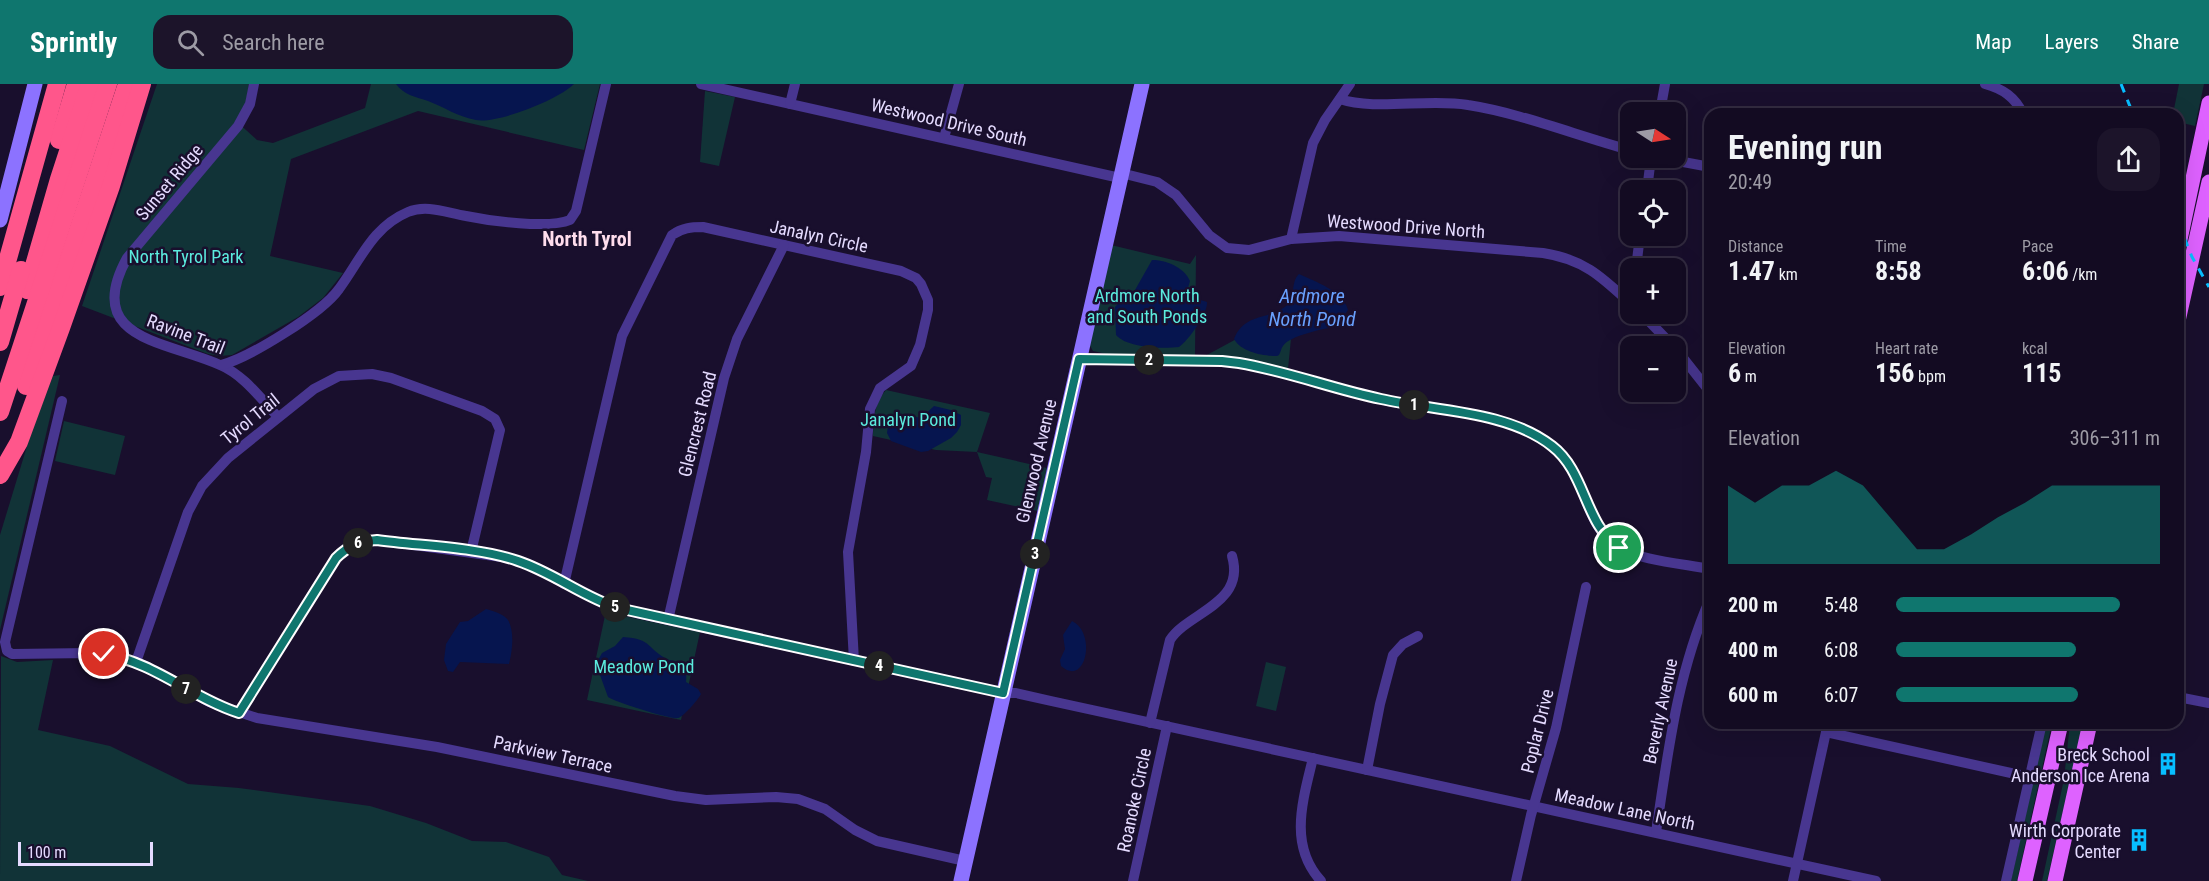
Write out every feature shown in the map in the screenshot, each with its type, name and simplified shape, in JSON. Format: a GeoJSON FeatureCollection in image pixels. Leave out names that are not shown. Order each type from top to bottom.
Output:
{"type":"FeatureCollection","features":[{"type":"Feature","properties":{"kind":"highway"},"geometry":{"type":"LineString","coordinates":[[0,287],[57,84]]}},
{"type":"Feature","properties":{"kind":"highway"},"geometry":{"type":"LineString","coordinates":[[0,342],[75,84]]}},
{"type":"Feature","properties":{"kind":"highway"},"geometry":{"type":"LineString","coordinates":[[0,387],[59,179],[90,84]]}},
{"type":"Feature","properties":{"kind":"highway"},"geometry":{"type":"LineString","coordinates":[[0,412],[108,84]]}},
{"type":"Feature","properties":{"kind":"highway"},"geometry":{"type":"LineString","coordinates":[[0,468],[127,84]]}},
{"type":"Feature","properties":{"kind":"highway"},"geometry":{"type":"LineString","coordinates":[[0,475],[19,442],[98,226],[142,84]]}},
{"type":"Feature","properties":{"kind":"highway"},"geometry":{"type":"LineString","coordinates":[[118,162],[148,84]]}},
{"type":"Feature","properties":{"kind":"main road"},"geometry":{"type":"LineString","coordinates":[[2184,223],[2209,103]]}},
{"type":"Feature","properties":{"kind":"main road"},"geometry":{"type":"LineString","coordinates":[[2184,294],[2207,189]]}},
{"type":"Feature","properties":{"kind":"main road"},"geometry":{"type":"LineString","coordinates":[[2025,881],[2060,729]]}},
{"type":"Feature","properties":{"kind":"main road"},"geometry":{"type":"LineString","coordinates":[[2055,881],[2089,729]]}},
{"type":"Feature","properties":{"kind":"street"},"geometry":{"type":"LineString","coordinates":[[1,210],[35,84]]}},
{"type":"Feature","properties":{"kind":"street","name":"Sunset Ridge"},"geometry":{"type":"LineString","coordinates":[[114,302],[115,284],[127,258],[238,126],[250,104],[254,84]]}},
{"type":"Feature","properties":{"kind":"street"},"geometry":{"type":"LineString","coordinates":[[221,365],[242,357],[321,308],[339,289],[365,247],[392,221],[407,212],[426,208],[480,219],[556,223],[570,220],[576,211],[606,84]]}},
{"type":"Feature","properties":{"kind":"street","name":"Westwood Drive South"},"geometry":{"type":"LineString","coordinates":[[701,84],[1121,175]]}},
{"type":"Feature","properties":{"kind":"street"},"geometry":{"type":"LineString","coordinates":[[790,104],[795,84]]}},
{"type":"Feature","properties":{"kind":"street"},"geometry":{"type":"LineString","coordinates":[[944,138],[959,84]]}},
{"type":"Feature","properties":{"kind":"street","name":"Glenwood Avenue"},"geometry":{"type":"LineString","coordinates":[[961,881],[1143,84]]}},
{"type":"Feature","properties":{"kind":"street"},"geometry":{"type":"LineString","coordinates":[[1291,239],[1312,143],[1350,84]]}},
{"type":"Feature","properties":{"kind":"street"},"geometry":{"type":"LineString","coordinates":[[1662,102],[1665,84]]}},
{"type":"Feature","properties":{"kind":"street"},"geometry":{"type":"LineString","coordinates":[[1985,84],[2007,93],[2020,108]]}},
{"type":"Feature","properties":{"kind":"street"},"geometry":{"type":"LineString","coordinates":[[1340,99],[1364,103],[1467,104],[1620,147]]}},
{"type":"Feature","properties":{"kind":"street"},"geometry":{"type":"LineString","coordinates":[[1686,162],[1704,166]]}},
{"type":"Feature","properties":{"kind":"street","name":"Westwood Drive North"},"geometry":{"type":"LineString","coordinates":[[1121,175],[1156,183],[1176,195],[1209,236],[1227,248],[1249,250],[1291,239],[1339,236],[1560,256],[1583,264],[1620,291]]}},
{"type":"Feature","properties":{"kind":"street","name":"Janalyn Circle"},"geometry":{"type":"LineString","coordinates":[[564,584],[622,336],[672,235],[679,230],[703,227],[901,271],[916,278],[921,284],[928,300],[926,320],[914,361],[906,370],[880,388],[875,394],[870,409],[866,452],[848,552],[854,661]]}},
{"type":"Feature","properties":{"kind":"street","name":"Glencrest Road"},"geometry":{"type":"LineString","coordinates":[[668,620],[724,378],[737,339],[784,245]]}},
{"type":"Feature","properties":{"kind":"street","name":"Ravine Trail"},"geometry":{"type":"LineString","coordinates":[[114,302],[118,315],[133,332],[221,365],[242,379],[278,417]]}},
{"type":"Feature","properties":{"kind":"street"},"geometry":{"type":"LineString","coordinates":[[1651,324],[1663,336]]}},
{"type":"Feature","properties":{"kind":"street"},"geometry":{"type":"LineString","coordinates":[[1079,359],[1239,363],[1382,400],[1509,425],[1544,440],[1564,457],[1575,475],[1599,528],[1611,542],[1634,554],[1704,568]]}},
{"type":"Feature","properties":{"kind":"street"},"geometry":{"type":"LineString","coordinates":[[1686,363],[1704,385]]}},
{"type":"Feature","properties":{"kind":"street","name":"Tyrol Trail"},"geometry":{"type":"LineString","coordinates":[[136,662],[194,498],[213,472],[228,458],[314,389],[330,380],[347,375],[364,374],[391,378],[495,418],[500,430],[471,552]]}},
{"type":"Feature","properties":{"kind":"street"},"geometry":{"type":"LineString","coordinates":[[62,401],[5,642],[7,651],[23,656],[97,653],[136,662]]}},
{"type":"Feature","properties":{"kind":"street"},"geometry":{"type":"LineString","coordinates":[[239,713],[331,565],[343,550],[361,542],[377,540],[471,552],[519,561],[603,603],[668,620],[1150,723],[1170,640],[1174,634],[1213,607],[1224,595],[1233,576],[1232,556]]}},
{"type":"Feature","properties":{"kind":"street","name":"Poplar Drive"},"geometry":{"type":"LineString","coordinates":[[1516,881],[1556,728],[1586,587]]}},
{"type":"Feature","properties":{"kind":"street","name":"Beverly Avenue"},"geometry":{"type":"LineString","coordinates":[[1656,832],[1668,748],[1689,652],[1704,615]]}},
{"type":"Feature","properties":{"kind":"street"},"geometry":{"type":"LineString","coordinates":[[1367,770],[1380,704],[1393,655],[1403,644],[1418,636]]}},
{"type":"Feature","properties":{"kind":"street","name":"Parkview Terrace"},"geometry":{"type":"LineString","coordinates":[[136,662],[209,702],[239,713],[279,723],[446,748],[690,799],[798,799],[825,809],[855,830],[877,841],[965,861]]}},
{"type":"Feature","properties":{"kind":"street"},"geometry":{"type":"LineString","coordinates":[[2184,698],[2209,704]]}},
{"type":"Feature","properties":{"kind":"street","name":"Meadow Lane North"},"geometry":{"type":"LineString","coordinates":[[1150,723],[1876,881]]}},
{"type":"Feature","properties":{"kind":"street","name":"Roanoke Circle"},"geometry":{"type":"LineString","coordinates":[[1133,881],[1167,726]]}},
{"type":"Feature","properties":{"kind":"street"},"geometry":{"type":"LineString","coordinates":[[1792,881],[1827,729]]}},
{"type":"Feature","properties":{"kind":"street"},"geometry":{"type":"LineString","coordinates":[[1835,729],[2030,777]]}},
{"type":"Feature","properties":{"kind":"street"},"geometry":{"type":"LineString","coordinates":[[2006,881],[2041,729]]}},
{"type":"Feature","properties":{"kind":"street"},"geometry":{"type":"LineString","coordinates":[[1313,758],[1300,819],[1300,839],[1305,857],[1320,881]]}},
{"type":"Feature","properties":{"kind":"green space","name":"North Tyrol Park"},"geometry":{"type":"Polygon","coordinates":[[[157,84],[249,84],[246,102],[236,121],[257,140],[273,143],[365,108],[371,84],[600,84],[584,150],[418,111],[291,159],[270,256],[343,273],[323,298],[298,317],[232,355],[220,356],[208,354],[82,306],[157,84]]]}},
{"type":"Feature","properties":{"kind":"green space"},"geometry":{"type":"Polygon","coordinates":[[[2179,84],[2204,84],[2195,126],[2184,123],[2184,108],[2174,108],[2179,84]]]}},
{"type":"Feature","properties":{"kind":"green space"},"geometry":{"type":"Polygon","coordinates":[[[705,91],[735,97],[719,166],[700,162],[705,91]]]}},
{"type":"Feature","properties":{"kind":"green space","name":"Ardmore North and South Ponds"},"geometry":{"type":"Polygon","coordinates":[[[1111,245],[1190,264],[1196,255],[1195,356],[1107,354],[1093,351],[1089,344],[1111,245]]]}},
{"type":"Feature","properties":{"kind":"green space","name":"Ardmore North and South Ponds"},"geometry":{"type":"Polygon","coordinates":[[[1294,308],[1288,369],[1205,356],[1294,308]]]}},
{"type":"Feature","properties":{"kind":"green space"},"geometry":{"type":"Polygon","coordinates":[[[60,375],[0,630],[0,535],[31,433],[53,376],[60,375]]]}},
{"type":"Feature","properties":{"kind":"green space","name":"Janalyn Pond"},"geometry":{"type":"Polygon","coordinates":[[[886,390],[990,413],[977,452],[936,450],[873,436],[877,406],[886,390]]]}},
{"type":"Feature","properties":{"kind":"green space"},"geometry":{"type":"Polygon","coordinates":[[[64,421],[125,436],[115,475],[55,461],[64,421]]]}},
{"type":"Feature","properties":{"kind":"green space"},"geometry":{"type":"Polygon","coordinates":[[[977,452],[1047,468],[1038,511],[987,500],[992,478],[986,477],[977,452]]]}},
{"type":"Feature","properties":{"kind":"green space","name":"Meadow Pond"},"geometry":{"type":"Polygon","coordinates":[[[606,611],[700,632],[681,720],[587,700],[606,611]]]}},
{"type":"Feature","properties":{"kind":"green space"},"geometry":{"type":"Polygon","coordinates":[[[1,656],[17,662],[53,660],[38,730],[110,746],[188,784],[239,788],[370,806],[426,823],[472,841],[506,842],[549,857],[562,875],[588,881],[0,881],[1,656]]]}},
{"type":"Feature","properties":{"kind":"green space"},"geometry":{"type":"Polygon","coordinates":[[[1266,662],[1286,667],[1276,711],[1256,706],[1266,662]]]}},
{"type":"Feature","properties":{"kind":"green space"},"geometry":{"type":"Polygon","coordinates":[[[2045,729],[2051,729],[2017,881],[2011,881],[2045,729]]]}},
{"type":"Feature","properties":{"kind":"green space"},"geometry":{"type":"Polygon","coordinates":[[[2069,729],[2082,729],[2047,881],[2042,881],[2064,779],[2069,729]]]}},
{"type":"Feature","properties":{"kind":"water"},"geometry":{"type":"Polygon","coordinates":[[[396,84],[574,84],[555,97],[527,110],[498,118],[476,120],[406,93],[396,84]]]}},
{"type":"Feature","properties":{"kind":"water"},"geometry":{"type":"Polygon","coordinates":[[[1152,260],[1163,261],[1179,268],[1190,281],[1186,295],[1191,299],[1207,302],[1197,326],[1179,347],[1155,348],[1137,345],[1128,343],[1116,335],[1115,307],[1135,290],[1152,260]]]}},
{"type":"Feature","properties":{"kind":"water","name":"Ardmore North Pond"},"geometry":{"type":"Polygon","coordinates":[[[1299,274],[1341,297],[1348,310],[1336,327],[1292,339],[1283,346],[1277,356],[1253,352],[1237,343],[1234,339],[1245,324],[1274,313],[1288,304],[1299,274]]]}},
{"type":"Feature","properties":{"kind":"water","name":"Janalyn Pond"},"geometry":{"type":"Polygon","coordinates":[[[934,406],[961,415],[961,425],[951,438],[928,451],[921,452],[891,441],[887,433],[889,419],[901,414],[921,418],[934,406]]]}},
{"type":"Feature","properties":{"kind":"water"},"geometry":{"type":"Polygon","coordinates":[[[486,609],[508,620],[512,630],[509,664],[460,662],[453,672],[448,671],[444,660],[446,644],[460,622],[468,621],[486,609]]]}},
{"type":"Feature","properties":{"kind":"water"},"geometry":{"type":"Polygon","coordinates":[[[1072,621],[1080,627],[1086,646],[1082,665],[1077,670],[1070,671],[1061,666],[1060,660],[1065,649],[1063,635],[1072,621]]]}},
{"type":"Feature","properties":{"kind":"water","name":"Meadow Pond"},"geometry":{"type":"Polygon","coordinates":[[[623,637],[645,642],[669,660],[687,663],[686,682],[698,689],[701,694],[680,717],[655,714],[608,697],[596,664],[602,653],[615,646],[623,637]]]}},
{"type":"Feature","properties":{"kind":"railway"},"geometry":{"type":"LineString","coordinates":[[2121,84],[2131,108]]}},
{"type":"Feature","properties":{"kind":"railway"},"geometry":{"type":"LineString","coordinates":[[2184,237],[2209,287]]}},
{"type":"Feature","properties":{"kind":"place","name":"Breck School Anderson Ice Arena"},"geometry":{"type":"Point","coordinates":[2168,764]}},
{"type":"Feature","properties":{"kind":"place","name":"Wirth Corporate Center"},"geometry":{"type":"Point","coordinates":[2139,840]}},
{"type":"Feature","properties":{"kind":"district","name":"North Tyrol"},"geometry":{"type":"Point","coordinates":[587,239]}},
{"type":"Feature","properties":{"kind":"route"},"geometry":{"type":"LineString","coordinates":[[104,654],[118,656],[146,666],[209,702],[239,713],[336,558],[343,550],[351,546],[377,540],[508,558],[530,565],[587,597],[618,608],[1003,693],[1079,359],[1239,363],[1382,400],[1489,419],[1509,425],[1544,440],[1564,457],[1575,475],[1599,528],[1605,537],[1619,548]]}}]}
